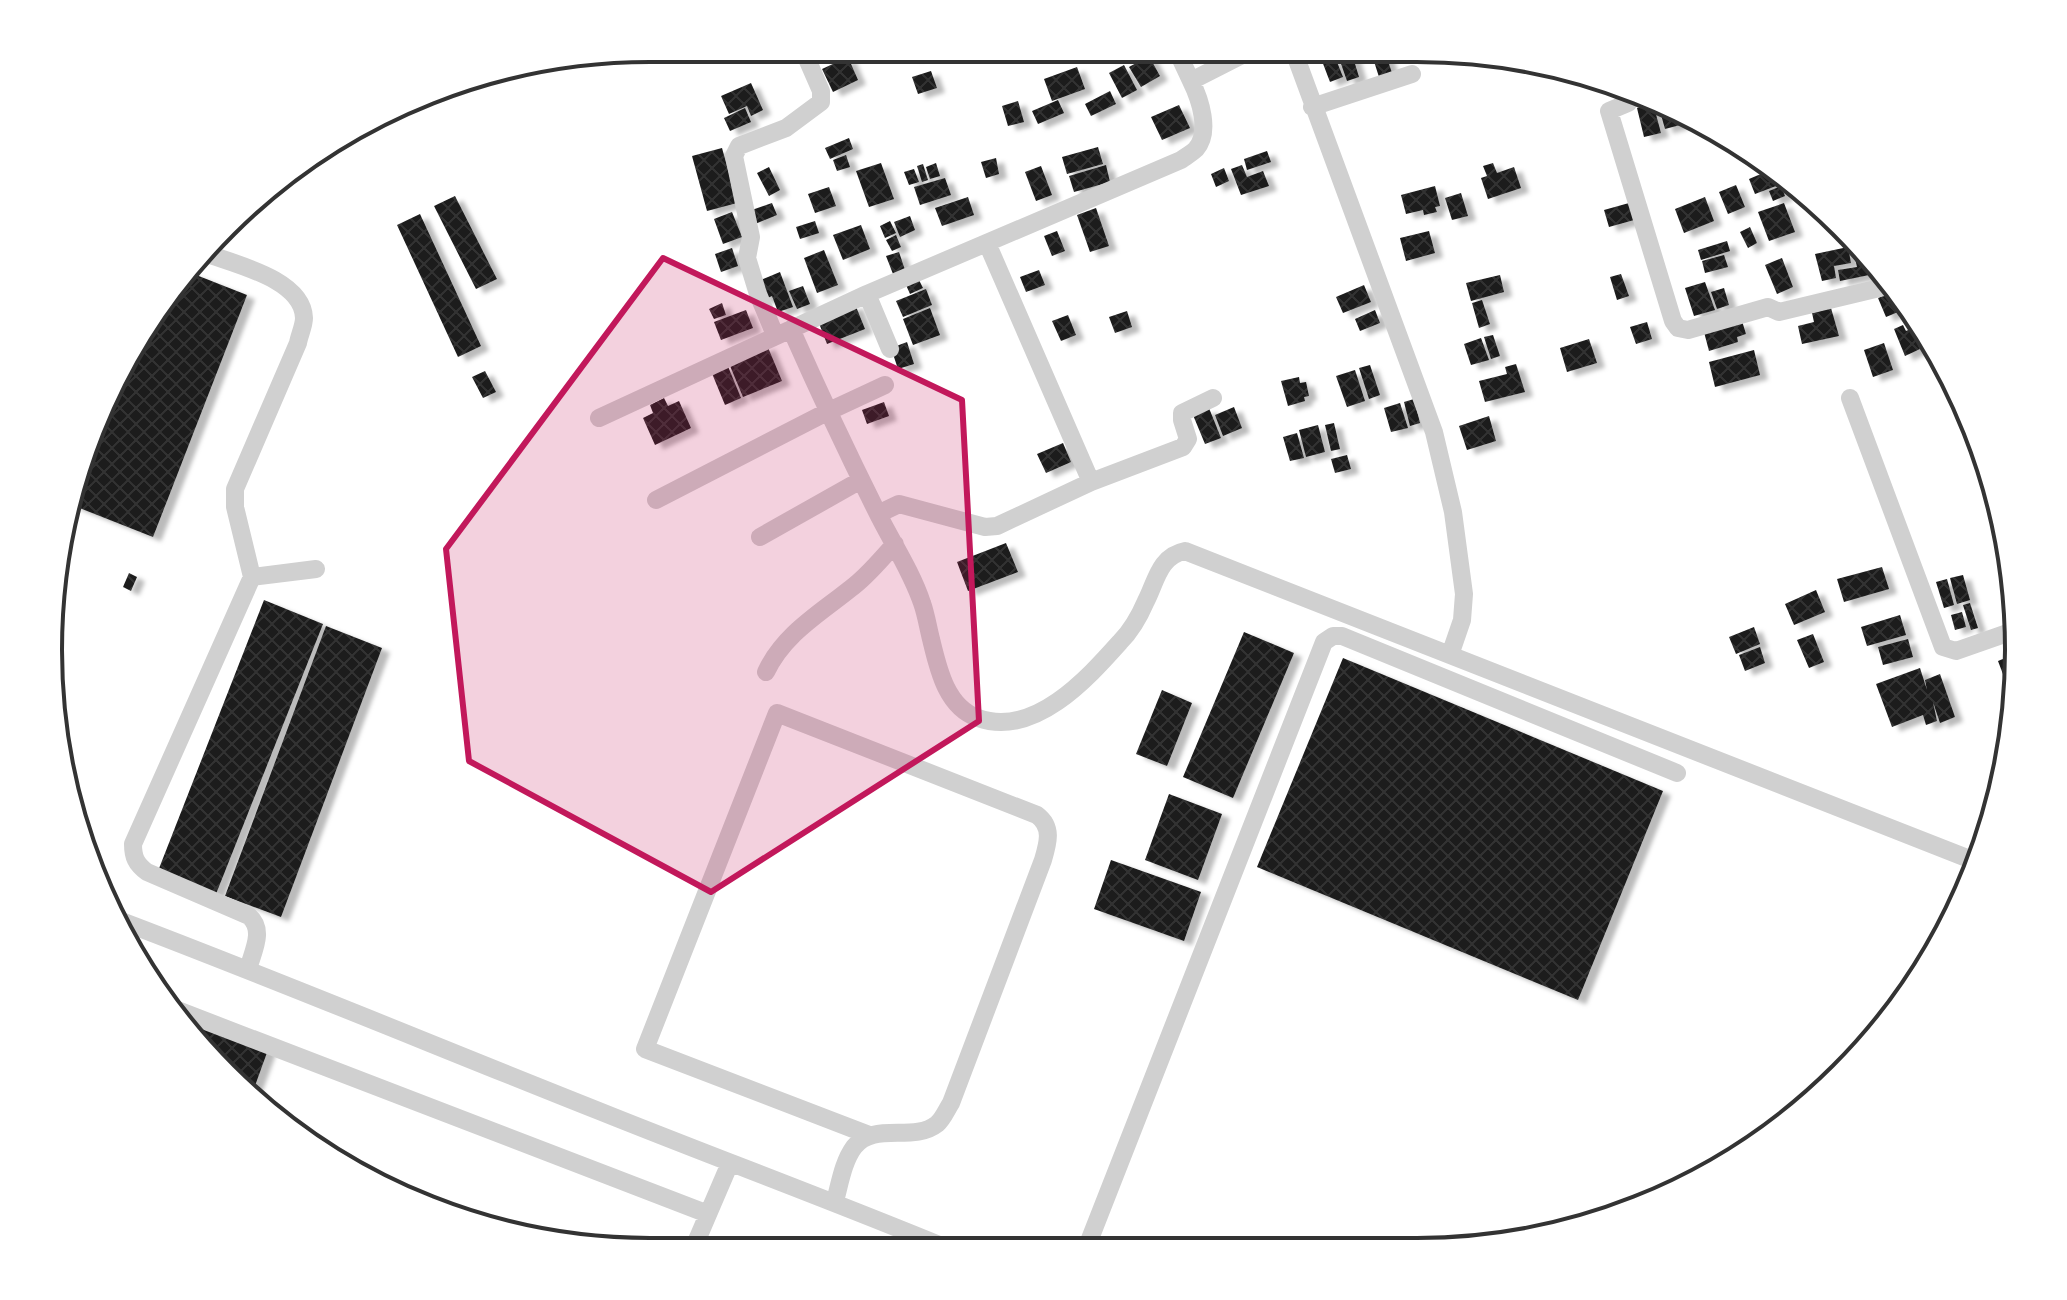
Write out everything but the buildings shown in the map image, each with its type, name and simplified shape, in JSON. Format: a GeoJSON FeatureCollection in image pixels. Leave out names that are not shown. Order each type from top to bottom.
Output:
{"type":"FeatureCollection","features":[{"type":"Feature","properties":{"kind":"street"},"geometry":{"type":"LineString","coordinates":[[808,62],[821,91],[818,106],[786,128],[739,146],[735,151],[734,163],[751,237],[747,258],[758,294],[827,412],[895,544],[922,603],[943,683],[958,706],[985,720],[1021,719],[1071,692],[1126,636],[1164,563],[1176,553],[1185,551],[1967,858]]}},
{"type":"Feature","properties":{"kind":"street"},"geometry":{"type":"LineString","coordinates":[[599,418],[867,294],[1181,160],[1198,148],[1204,130],[1199,97],[1182,62]]}},
{"type":"Feature","properties":{"kind":"street"},"geometry":{"type":"LineString","coordinates":[[1191,81],[1228,62]]}},
{"type":"Feature","properties":{"kind":"street"},"geometry":{"type":"LineString","coordinates":[[1297,62],[1434,432],[1453,512],[1464,594],[1462,620],[1450,655]]}},
{"type":"Feature","properties":{"kind":"street"},"geometry":{"type":"LineString","coordinates":[[1312,107],[1412,74]]}},
{"type":"Feature","properties":{"kind":"street"},"geometry":{"type":"LineString","coordinates":[[1628,102],[1609,111],[1673,321],[1678,328],[1688,330],[1768,307],[1779,312],[1880,288]]}},
{"type":"Feature","properties":{"kind":"street"},"geometry":{"type":"LineString","coordinates":[[987,243],[1091,482]]}},
{"type":"Feature","properties":{"kind":"street"},"geometry":{"type":"LineString","coordinates":[[213,256],[286,286],[298,302],[304,318],[298,343],[235,489],[235,507],[252,577],[133,844],[133,852],[137,863],[147,872],[255,921],[257,936],[248,969]]}},
{"type":"Feature","properties":{"kind":"street"},"geometry":{"type":"LineString","coordinates":[[867,294],[890,349]]}},
{"type":"Feature","properties":{"kind":"street"},"geometry":{"type":"LineString","coordinates":[[656,500],[885,385]]}},
{"type":"Feature","properties":{"kind":"street"},"geometry":{"type":"LineString","coordinates":[[878,514],[899,504],[992,528],[1091,482],[1183,447],[1188,439],[1182,413],[1213,398]]}},
{"type":"Feature","properties":{"kind":"street"},"geometry":{"type":"LineString","coordinates":[[1850,398],[1943,647],[1956,651],[2005,634]]}},
{"type":"Feature","properties":{"kind":"street"},"geometry":{"type":"LineString","coordinates":[[760,537],[861,480]]}},
{"type":"Feature","properties":{"kind":"street"},"geometry":{"type":"LineString","coordinates":[[766,672],[794,633],[817,612],[851,589],[895,544]]}},
{"type":"Feature","properties":{"kind":"street"},"geometry":{"type":"LineString","coordinates":[[252,577],[316,569]]}},
{"type":"Feature","properties":{"kind":"street"},"geometry":{"type":"LineString","coordinates":[[1090,1238],[1324,642],[1333,636],[1342,636],[1677,773]]}},
{"type":"Feature","properties":{"kind":"street"},"geometry":{"type":"LineString","coordinates":[[835,1201],[848,1156],[856,1143],[869,1135],[923,1131],[939,1123],[951,1103],[1043,860],[1049,832],[1037,815],[777,713],[645,1049],[869,1135]]}},
{"type":"Feature","properties":{"kind":"street"},"geometry":{"type":"LineString","coordinates":[[131,925],[922,1238]]}},
{"type":"Feature","properties":{"kind":"street"},"geometry":{"type":"LineString","coordinates":[[189,1015],[708,1214]]}},
{"type":"Feature","properties":{"kind":"street"},"geometry":{"type":"LineString","coordinates":[[698,1238],[730,1163]]}},
{"type":"Feature","properties":{"kind":"highlighted area"},"geometry":{"type":"Polygon","coordinates":[[[663,258],[962,400],[979,721],[711,892],[469,761],[446,549],[663,258]]]}}]}
